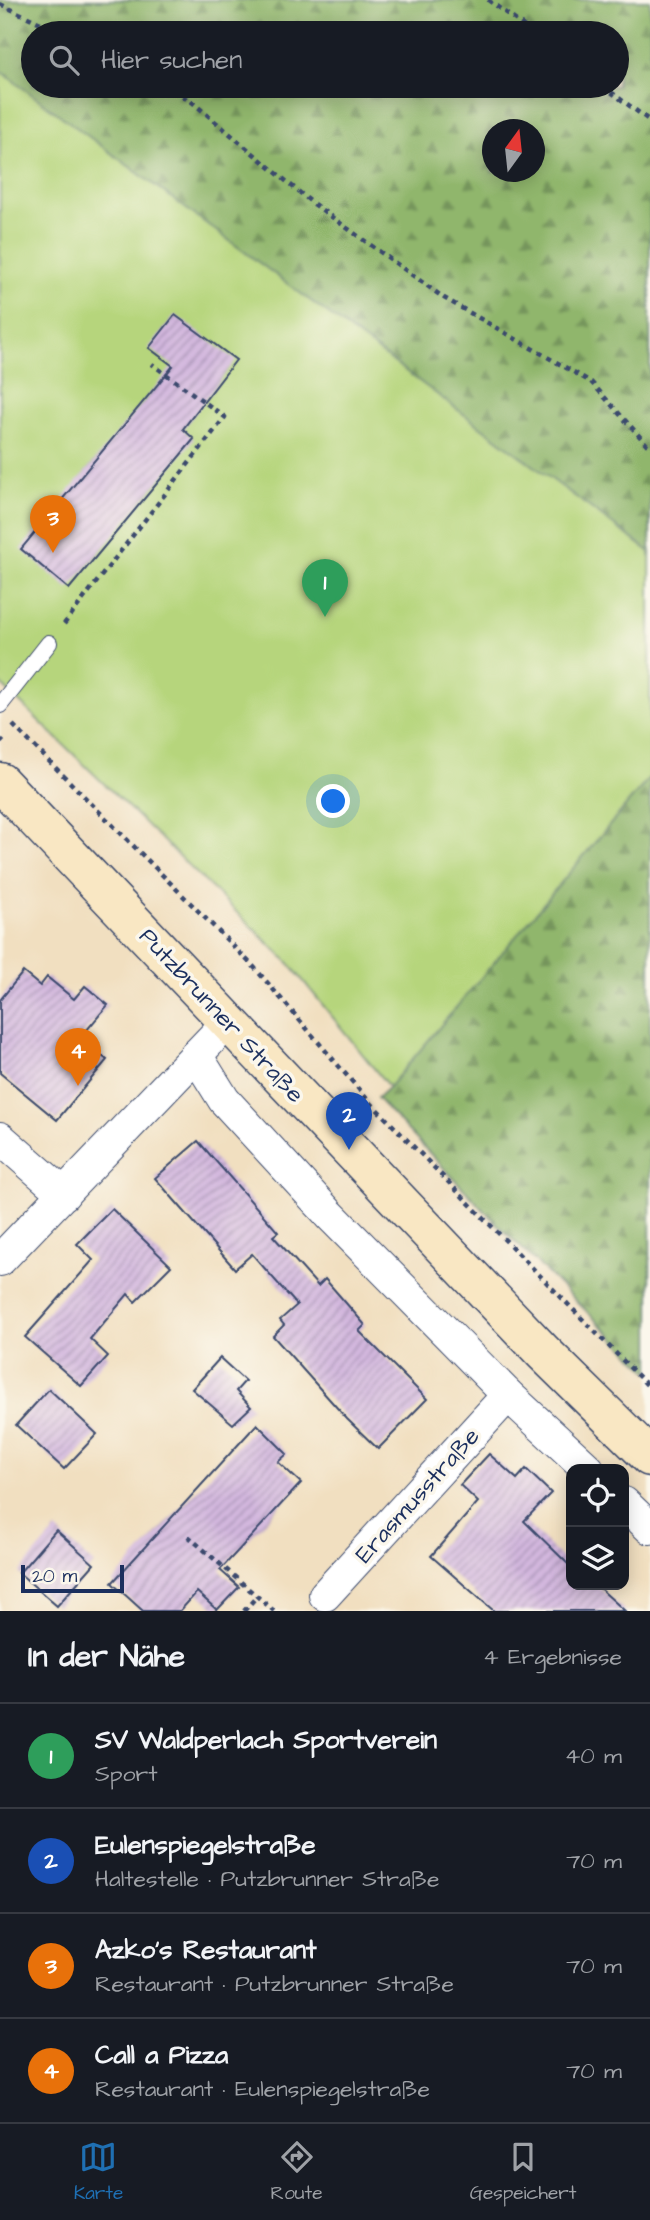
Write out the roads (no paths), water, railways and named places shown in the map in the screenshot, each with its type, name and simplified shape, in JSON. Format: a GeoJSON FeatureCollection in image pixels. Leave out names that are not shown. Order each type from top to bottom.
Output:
{"type":"FeatureCollection","features":[{"type":"Feature","properties":{"kind":"main road","name":"Putzbrunner Straße"},"geometry":{"type":"LineString","coordinates":[[0,782],[543,1352],[650,1457]]}},
{"type":"Feature","properties":{"kind":"street"},"geometry":{"type":"LineString","coordinates":[[0,1260],[229,1021]]}},
{"type":"Feature","properties":{"kind":"street","name":"Putzbrunner Straße"},"geometry":{"type":"LineString","coordinates":[[196,1055],[224,1100],[330,1215],[508,1395],[582,1464]]}},
{"type":"Feature","properties":{"kind":"street"},"geometry":{"type":"LineString","coordinates":[[0,1138],[64,1194]]}},
{"type":"Feature","properties":{"kind":"street","name":"Erasmusstraße"},"geometry":{"type":"LineString","coordinates":[[325,1595],[508,1395]]}},
{"type":"Feature","properties":{"kind":"street"},"geometry":{"type":"LineString","coordinates":[[629,1508],[650,1528]]}},
{"type":"Feature","properties":{"kind":"lane"},"geometry":{"type":"LineString","coordinates":[[0,705],[49,643]]}},
{"type":"Feature","properties":{"kind":"place","name":"Azko's Restaurant"},"geometry":{"type":"Point","coordinates":[53,553]}},
{"type":"Feature","properties":{"kind":"place","name":"SV Waldperlach Sportverein"},"geometry":{"type":"Point","coordinates":[325,617]}},
{"type":"Feature","properties":{"kind":"place","name":"Call a Pizza"},"geometry":{"type":"Point","coordinates":[78,1086]}},
{"type":"Feature","properties":{"kind":"place","name":"Eulenspiegelstraße"},"geometry":{"type":"Point","coordinates":[349,1150]}}]}
